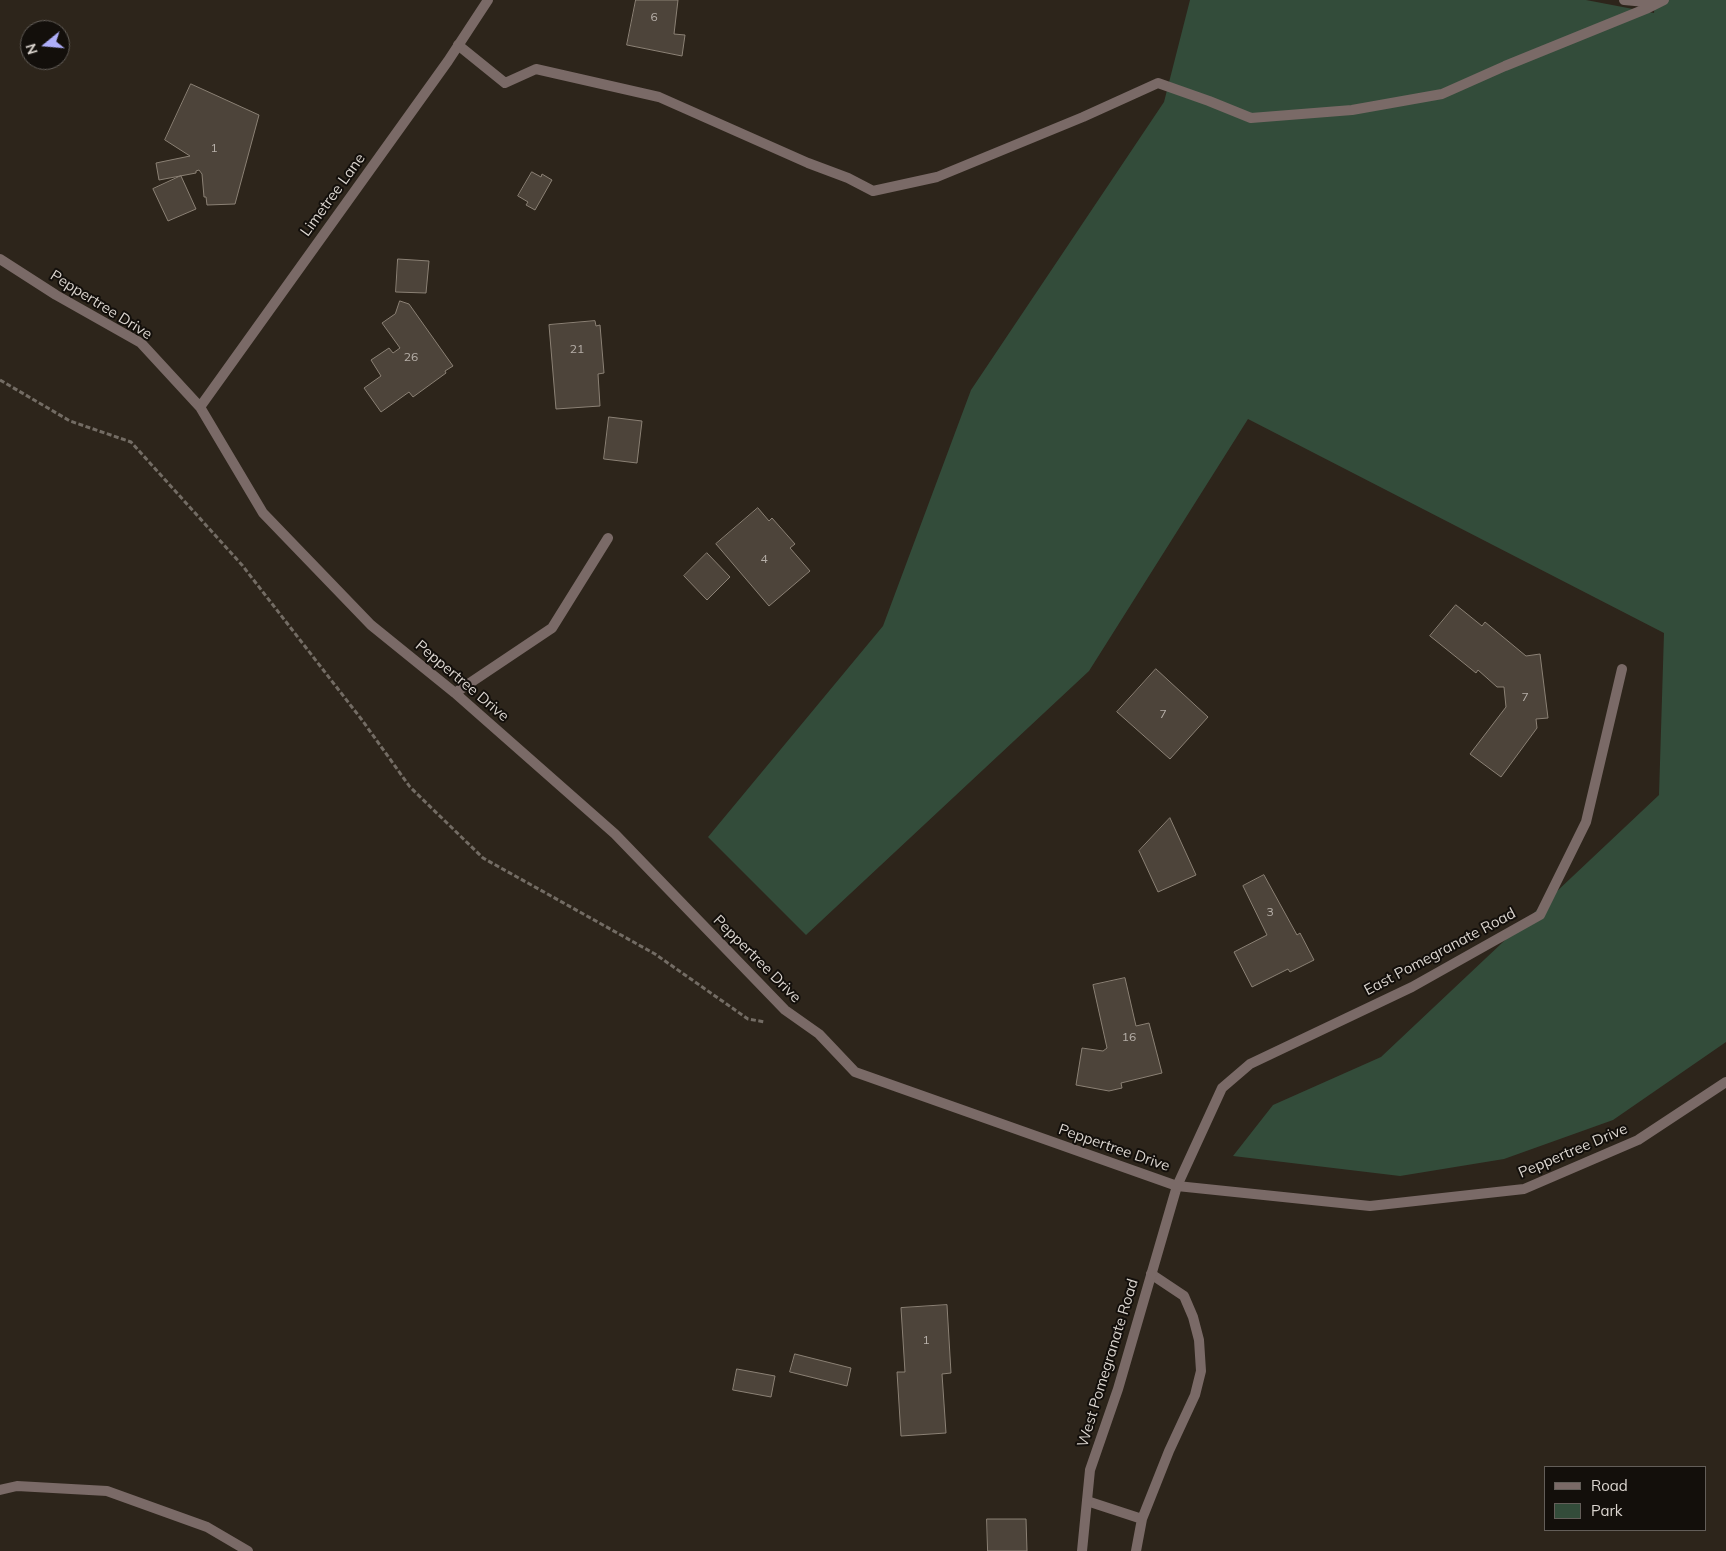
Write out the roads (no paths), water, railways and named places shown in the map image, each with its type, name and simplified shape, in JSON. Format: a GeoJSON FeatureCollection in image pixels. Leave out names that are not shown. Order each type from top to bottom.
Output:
{"type":"FeatureCollection","features":[{"type":"Feature","properties":{"kind":"street","name":"Limetree Lane"},"geometry":{"type":"LineString","coordinates":[[200,407],[458,45],[488,0]]}},
{"type":"Feature","properties":{"kind":"street"},"geometry":{"type":"LineString","coordinates":[[1624,0],[1661,2]]}},
{"type":"Feature","properties":{"kind":"street"},"geometry":{"type":"LineString","coordinates":[[458,45],[505,83],[536,69],[659,97],[808,163],[848,178],[873,191],[937,177],[1083,117],[1158,83],[1251,118],[1352,110],[1442,94],[1661,2]]}},
{"type":"Feature","properties":{"kind":"street","name":"Peppertree Drive"},"geometry":{"type":"LineString","coordinates":[[0,259],[56,295],[141,344],[200,407],[263,514],[371,625],[455,693],[615,834],[784,1010],[819,1034],[855,1072],[1177,1186],[1370,1206],[1524,1189],[1638,1140],[1726,1082]]}},
{"type":"Feature","properties":{"kind":"street"},"geometry":{"type":"LineString","coordinates":[[455,693],[552,628],[608,538]]}},
{"type":"Feature","properties":{"kind":"street","name":"East Pomegranate Road"},"geometry":{"type":"LineString","coordinates":[[1177,1186],[1222,1088],[1250,1064],[1412,987],[1540,914],[1586,822],[1622,668]]}},
{"type":"Feature","properties":{"kind":"street","name":"West Pomegranate Road"},"geometry":{"type":"LineString","coordinates":[[1082,1551],[1090,1470],[1118,1389],[1177,1186]]}},
{"type":"Feature","properties":{"kind":"street"},"geometry":{"type":"LineString","coordinates":[[1136,1551],[1142,1519],[1169,1451],[1195,1395],[1202,1372],[1194,1316],[1184,1296],[1151,1274]]}},
{"type":"Feature","properties":{"kind":"street"},"geometry":{"type":"LineString","coordinates":[[0,1490],[16,1486],[107,1491],[207,1527],[248,1551]]}},
{"type":"Feature","properties":{"kind":"street"},"geometry":{"type":"LineString","coordinates":[[1087,1502],[1142,1519]]}}]}
